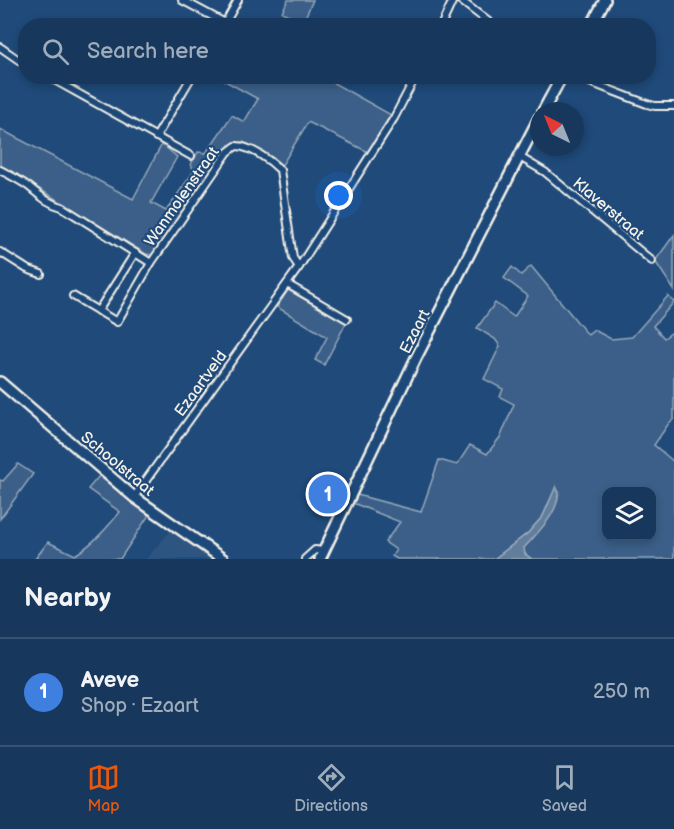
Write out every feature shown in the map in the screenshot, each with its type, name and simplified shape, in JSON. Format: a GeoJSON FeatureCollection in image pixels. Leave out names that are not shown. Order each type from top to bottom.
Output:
{"type":"FeatureCollection","features":[{"type":"Feature","properties":{"kind":"main road"},"geometry":{"type":"LineString","coordinates":[[595,18],[605,0]]}},
{"type":"Feature","properties":{"kind":"main road"},"geometry":{"type":"LineString","coordinates":[[548,102],[558,84]]}},
{"type":"Feature","properties":{"kind":"main road","name":"Ezaart"},"geometry":{"type":"LineString","coordinates":[[322,555],[416,358],[530,134]]}},
{"type":"Feature","properties":{"kind":"main road","name":"Schoolstraat"},"geometry":{"type":"LineString","coordinates":[[0,382],[134,497],[223,559]]}},
{"type":"Feature","properties":{"kind":"street"},"geometry":{"type":"LineString","coordinates":[[182,0],[214,18]]}},
{"type":"Feature","properties":{"kind":"street"},"geometry":{"type":"LineString","coordinates":[[228,18],[238,0]]}},
{"type":"Feature","properties":{"kind":"street"},"geometry":{"type":"LineString","coordinates":[[445,18],[453,0]]}},
{"type":"Feature","properties":{"kind":"street"},"geometry":{"type":"LineString","coordinates":[[460,0],[484,18]]}},
{"type":"Feature","properties":{"kind":"street"},"geometry":{"type":"LineString","coordinates":[[0,47],[18,59]]}},
{"type":"Feature","properties":{"kind":"street"},"geometry":{"type":"LineString","coordinates":[[61,84],[191,156]]}},
{"type":"Feature","properties":{"kind":"street"},"geometry":{"type":"LineString","coordinates":[[156,137],[187,84]]}},
{"type":"Feature","properties":{"kind":"street","name":"Ezaartveld"},"geometry":{"type":"LineString","coordinates":[[134,497],[299,267],[394,118],[412,84]]}},
{"type":"Feature","properties":{"kind":"street"},"geometry":{"type":"LineString","coordinates":[[595,84],[647,104],[674,106]]}},
{"type":"Feature","properties":{"kind":"street","name":"Wanmolenstraat"},"geometry":{"type":"LineString","coordinates":[[73,296],[117,322],[151,263],[228,152],[236,146],[242,146],[276,165],[284,188],[292,250],[299,267]]}},
{"type":"Feature","properties":{"kind":"street","name":"Klaverstraat"},"geometry":{"type":"LineString","coordinates":[[518,156],[551,177],[652,261]]}},
{"type":"Feature","properties":{"kind":"street","name":"Wanmolenstraat"},"geometry":{"type":"LineString","coordinates":[[1,173],[33,190],[40,197],[62,207],[151,263]]}},
{"type":"Feature","properties":{"kind":"street"},"geometry":{"type":"LineString","coordinates":[[0,252],[27,269],[41,274]]}},
{"type":"Feature","properties":{"kind":"street","name":"Wanmolenstraat"},"geometry":{"type":"LineString","coordinates":[[98,310],[135,254]]}},
{"type":"Feature","properties":{"kind":"street"},"geometry":{"type":"LineString","coordinates":[[287,284],[347,319]]}},
{"type":"Feature","properties":{"kind":"street"},"geometry":{"type":"LineString","coordinates":[[305,559],[315,550],[322,555]]}},
{"type":"Feature","properties":{"kind":"shaded area"},"geometry":{"type":"Polygon","coordinates":[[[288,0],[313,0],[305,18],[295,18],[282,12],[288,0]]]}},
{"type":"Feature","properties":{"kind":"shaded area"},"geometry":{"type":"Polygon","coordinates":[[[231,84],[336,84],[391,115],[368,152],[308,122],[282,165],[243,142],[229,145],[152,255],[146,254],[0,165],[0,129],[133,199],[162,144],[177,157],[151,203],[166,211],[194,171],[191,164],[198,152],[206,153],[232,115],[244,122],[258,99],[231,84]]]}},
{"type":"Feature","properties":{"kind":"shaded area"},"geometry":{"type":"Polygon","coordinates":[[[674,235],[674,290],[655,261],[674,235]]]}},
{"type":"Feature","properties":{"kind":"shaded area"},"geometry":{"type":"Polygon","coordinates":[[[531,266],[588,335],[594,330],[611,339],[632,337],[668,296],[674,302],[653,326],[664,338],[674,331],[674,419],[654,445],[674,462],[674,559],[532,559],[525,554],[523,548],[549,516],[559,492],[556,487],[543,516],[528,533],[494,559],[397,559],[392,556],[396,550],[385,542],[400,522],[353,503],[357,495],[421,512],[439,460],[457,465],[470,445],[487,454],[501,436],[514,404],[500,397],[503,389],[484,379],[500,346],[495,339],[477,328],[495,303],[514,317],[528,296],[504,278],[512,267],[521,275],[531,266]]]}},
{"type":"Feature","properties":{"kind":"shaded area"},"geometry":{"type":"Polygon","coordinates":[[[288,290],[346,323],[324,365],[315,360],[327,337],[277,307],[288,290]]]}},
{"type":"Feature","properties":{"kind":"shaded area"},"geometry":{"type":"Polygon","coordinates":[[[18,464],[33,474],[0,519],[0,480],[3,481],[18,464]]]}},
{"type":"Feature","properties":{"kind":"shaded area"},"geometry":{"type":"Polygon","coordinates":[[[99,476],[149,515],[120,559],[35,559],[48,542],[75,555],[88,546],[120,512],[88,489],[99,476]]]}},
{"type":"Feature","properties":{"kind":"shaded area"},"geometry":{"type":"Polygon","coordinates":[[[556,486],[557,503],[553,511],[542,528],[524,548],[525,554],[532,559],[494,559],[528,533],[543,516],[556,486]]]}},
{"type":"Feature","properties":{"kind":"shaded area"},"geometry":{"type":"Polygon","coordinates":[[[172,529],[218,559],[146,559],[172,529]]]}},
{"type":"Feature","properties":{"kind":"place","name":"Aveve"},"geometry":{"type":"Point","coordinates":[328,494]}}]}
